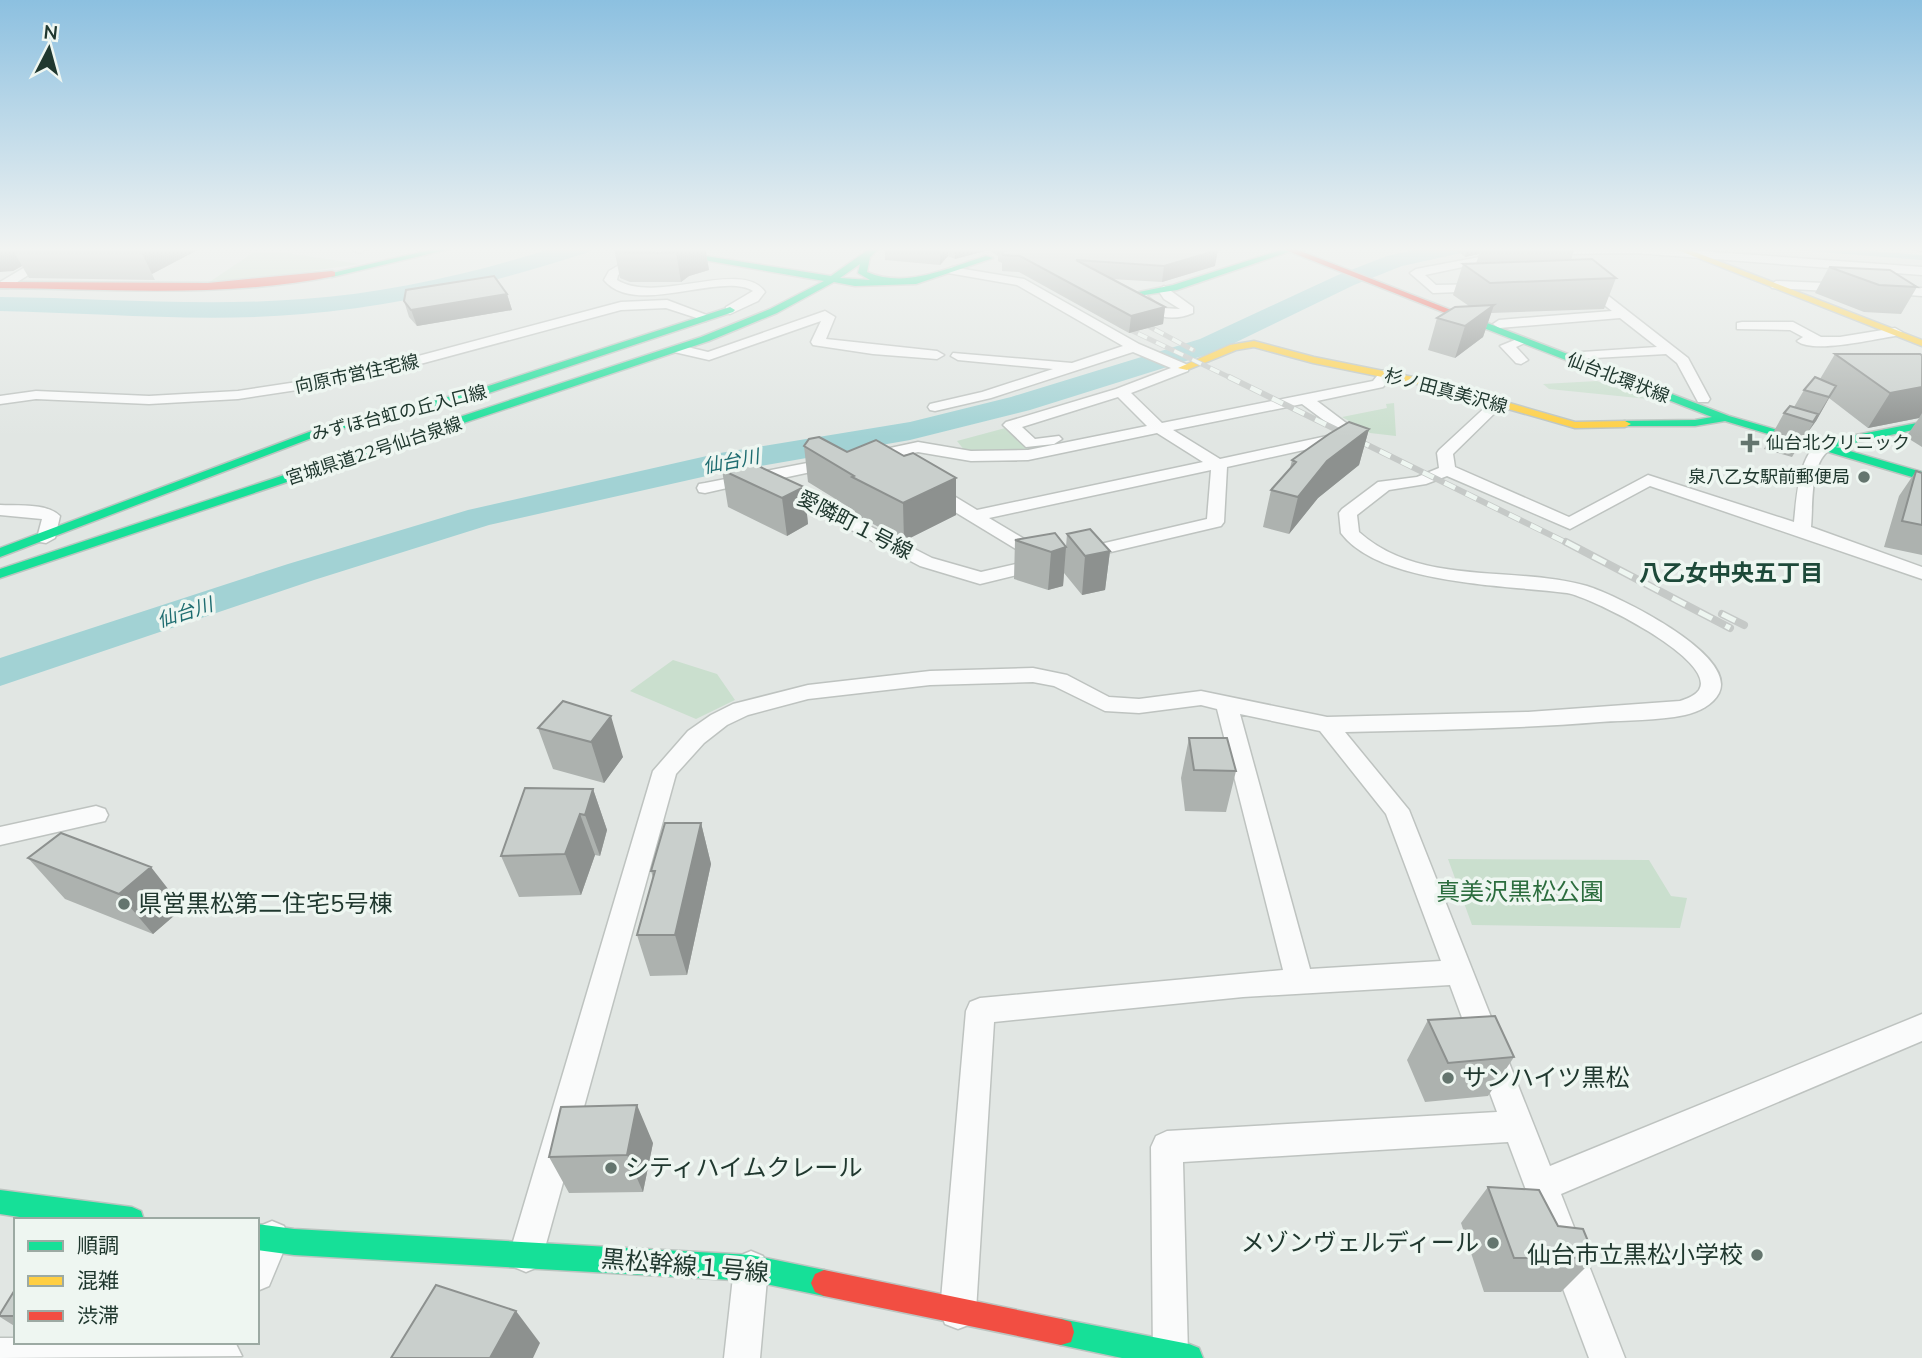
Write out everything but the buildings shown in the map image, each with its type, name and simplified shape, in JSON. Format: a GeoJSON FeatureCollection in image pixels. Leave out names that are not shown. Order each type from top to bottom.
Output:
{"type":"FeatureCollection","features":[{"type":"Feature","properties":{"kind":"street","name":"向原市営住宅線"},"geometry":{"type":"LineString","coordinates":[[0,400],[36,395],[149,400],[238,396],[317,383],[409,363],[605,310]]}},
{"type":"Feature","properties":{"kind":"street","name":"向原市営住宅線"},"geometry":{"type":"LineString","coordinates":[[686,310],[706,317]]}},
{"type":"Feature","properties":{"kind":"street","name":"みずほ台虹の丘入口線"},"geometry":{"type":"LineString","coordinates":[[0,553],[47,538],[316,433],[356,421],[474,395],[729,310]]}},
{"type":"Feature","properties":{"kind":"street","name":"宮城県道22号仙台泉線"},"geometry":{"type":"LineString","coordinates":[[0,574],[679,349],[779,310]]}},
{"type":"Feature","properties":{"kind":"street"},"geometry":{"type":"LineString","coordinates":[[1071,310],[1138,348],[1178,366]]}},
{"type":"Feature","properties":{"kind":"street"},"geometry":{"type":"LineString","coordinates":[[1158,310],[1178,314],[1188,310]]}},
{"type":"Feature","properties":{"kind":"street","name":"仙台北環状線"},"geometry":{"type":"LineString","coordinates":[[1449,310],[1725,418],[1922,467]]}},
{"type":"Feature","properties":{"kind":"street","name":"仙台北環状線"},"geometry":{"type":"LineString","coordinates":[[1461,310],[1829,446],[1922,476]]}},
{"type":"Feature","properties":{"kind":"street"},"geometry":{"type":"LineString","coordinates":[[1616,310],[1683,361],[1703,400]]}},
{"type":"Feature","properties":{"kind":"street"},"geometry":{"type":"LineString","coordinates":[[1840,310],[1922,343]]}},
{"type":"Feature","properties":{"kind":"street"},"geometry":{"type":"LineString","coordinates":[[1499,324],[1621,314]]}},
{"type":"Feature","properties":{"kind":"street"},"geometry":{"type":"LineString","coordinates":[[679,349],[709,356],[825,315],[829,317],[818,342],[937,355]]}},
{"type":"Feature","properties":{"kind":"street"},"geometry":{"type":"LineString","coordinates":[[1742,326],[1793,326],[1811,341],[1840,341],[1895,332]]}},
{"type":"Feature","properties":{"kind":"street"},"geometry":{"type":"LineString","coordinates":[[1521,360],[1507,346],[1522,341]]}},
{"type":"Feature","properties":{"kind":"street","name":"杉ノ田真美沢線"},"geometry":{"type":"LineString","coordinates":[[1178,366],[1234,346],[1254,344],[1313,360],[1429,383],[1576,425],[1695,423],[1725,418]]}},
{"type":"Feature","properties":{"kind":"street"},"geometry":{"type":"LineString","coordinates":[[935,407],[986,396],[1138,348]]}},
{"type":"Feature","properties":{"kind":"street"},"geometry":{"type":"LineString","coordinates":[[1582,356],[1669,350]]}},
{"type":"Feature","properties":{"kind":"street"},"geometry":{"type":"LineString","coordinates":[[958,356],[1078,366]]}},
{"type":"Feature","properties":{"kind":"street"},"geometry":{"type":"LineString","coordinates":[[1178,366],[1121,392],[1011,425],[1032,444],[1306,400],[1378,384],[1385,374]]}},
{"type":"Feature","properties":{"kind":"street"},"geometry":{"type":"LineString","coordinates":[[1153,424],[1385,374]]}},
{"type":"Feature","properties":{"kind":"street"},"geometry":{"type":"LineString","coordinates":[[1121,392],[1153,424],[1219,465]]}},
{"type":"Feature","properties":{"kind":"street"},"geometry":{"type":"LineString","coordinates":[[974,516],[1353,435],[1306,400]]}},
{"type":"Feature","properties":{"kind":"street"},"geometry":{"type":"LineString","coordinates":[[1447,470],[1445,453],[1497,404]]}},
{"type":"Feature","properties":{"kind":"street","name":"愛隣町１号線"},"geometry":{"type":"LineString","coordinates":[[762,477],[918,447],[971,456],[1028,455],[1153,424]]}},
{"type":"Feature","properties":{"kind":"street"},"geometry":{"type":"LineString","coordinates":[[1802,530],[1807,487],[1816,454],[1829,446],[1922,425]]}},
{"type":"Feature","properties":{"kind":"street"},"geometry":{"type":"LineString","coordinates":[[875,455],[897,469]]}},
{"type":"Feature","properties":{"kind":"street","name":"愛隣町１号線"},"geometry":{"type":"LineString","coordinates":[[762,477],[926,562],[980,578],[1215,522],[1219,465]]}},
{"type":"Feature","properties":{"kind":"street"},"geometry":{"type":"LineString","coordinates":[[526,1255],[665,771],[696,737],[719,719],[764,702],[808,692],[930,678],[1033,675],[1060,680],[1105,704],[1139,706],[1201,698],[1327,725],[1528,720],[1683,708],[1703,698],[1710,690],[1710,679],[1702,662],[1686,647],[1593,595],[1562,587],[1399,564],[1375,555],[1357,544],[1349,535],[1345,527],[1348,513],[1384,486],[1420,481],[1447,470],[1570,524],[1648,481],[1802,530],[1922,573]]}},
{"type":"Feature","properties":{"kind":"street"},"geometry":{"type":"LineString","coordinates":[[705,488],[762,477]]}},
{"type":"Feature","properties":{"kind":"street"},"geometry":{"type":"LineString","coordinates":[[919,482],[1048,561]]}},
{"type":"Feature","properties":{"kind":"street"},"geometry":{"type":"LineString","coordinates":[[0,510],[51,516],[47,538]]}},
{"type":"Feature","properties":{"kind":"street"},"geometry":{"type":"LineString","coordinates":[[1227,704],[1300,982]]}},
{"type":"Feature","properties":{"kind":"street"},"geometry":{"type":"LineString","coordinates":[[1327,725],[1397,810],[1543,1185],[1607,1358]]}},
{"type":"Feature","properties":{"kind":"street"},"geometry":{"type":"LineString","coordinates":[[0,836],[96,815]]}},
{"type":"Feature","properties":{"kind":"street"},"geometry":{"type":"LineString","coordinates":[[958,1311],[980,1011],[1300,982],[1460,972]]}},
{"type":"Feature","properties":{"kind":"street"},"geometry":{"type":"LineString","coordinates":[[1543,1185],[1922,1027]]}},
{"type":"Feature","properties":{"kind":"street"},"geometry":{"type":"LineString","coordinates":[[1179,1356],[1167,1147],[1520,1126]]}},
{"type":"Feature","properties":{"kind":"street"},"geometry":{"type":"LineString","coordinates":[[0,1202],[117,1218]]}},
{"type":"Feature","properties":{"kind":"street"},"geometry":{"type":"LineString","coordinates":[[259,1265],[265,1238]]}},
{"type":"Feature","properties":{"kind":"street","name":"黒松幹線１号線"},"geometry":{"type":"LineString","coordinates":[[265,1238],[751,1268],[1179,1356]]}},
{"type":"Feature","properties":{"kind":"street"},"geometry":{"type":"LineString","coordinates":[[742,1358],[751,1268]]}},
{"type":"Feature","properties":{"kind":"street"},"geometry":{"type":"LineString","coordinates":[[0,1356],[225,1352]]}},
{"type":"Feature","properties":{"kind":"green space"},"geometry":{"type":"Polygon","coordinates":[[[1597,381],[1648,399],[1549,389],[1543,384],[1597,381]]]}},
{"type":"Feature","properties":{"kind":"green space"},"geometry":{"type":"Polygon","coordinates":[[[1394,403],[1396,436],[1370,433],[1342,417],[1387,408],[1386,404],[1394,403]]]}},
{"type":"Feature","properties":{"kind":"green space"},"geometry":{"type":"Polygon","coordinates":[[[1009,427],[1031,448],[1019,451],[965,451],[957,441],[1009,427]]]}},
{"type":"Feature","properties":{"kind":"green space"},"geometry":{"type":"Polygon","coordinates":[[[673,660],[717,674],[735,700],[696,719],[630,691],[673,660]]]}},
{"type":"Feature","properties":{"kind":"green space","name":"真美沢黒松公園"},"geometry":{"type":"Polygon","coordinates":[[[1448,859],[1649,860],[1671,896],[1687,898],[1680,928],[1472,925],[1448,859]]]}},
{"type":"Feature","properties":{"kind":"waterway","name":"仙台川"},"geometry":{"type":"LineString","coordinates":[[0,672],[301,572],[480,517],[720,463],[910,431],[1020,404],[1209,345],[1282,310]]}},
{"type":"Feature","properties":{"kind":"railway"},"geometry":{"type":"LineString","coordinates":[[1137,320],[1193,350]]}},
{"type":"Feature","properties":{"kind":"railway"},"geometry":{"type":"LineString","coordinates":[[1120,325],[1233,379]]}},
{"type":"Feature","properties":{"kind":"railway"},"geometry":{"type":"LineString","coordinates":[[1229,377],[1569,544]]}},
{"type":"Feature","properties":{"kind":"railway"},"geometry":{"type":"LineString","coordinates":[[1566,542],[1730,628]]}},
{"type":"Feature","properties":{"kind":"railway"},"geometry":{"type":"LineString","coordinates":[[1722,614],[1744,625]]}},
{"type":"Feature","properties":{"kind":"traffic: fast"},"geometry":{"type":"LineString","coordinates":[[0,553],[313,434],[352,422],[473,395],[729,310]]}},
{"type":"Feature","properties":{"kind":"traffic: fast"},"geometry":{"type":"LineString","coordinates":[[0,574],[705,339],[773,310]]}},
{"type":"Feature","properties":{"kind":"traffic: fast"},"geometry":{"type":"LineString","coordinates":[[1456,314],[1725,418],[1922,476]]}},
{"type":"Feature","properties":{"kind":"traffic: fast"},"geometry":{"type":"LineString","coordinates":[[1625,424],[1695,423],[1725,418]]}},
{"type":"Feature","properties":{"kind":"traffic: fast"},"geometry":{"type":"LineString","coordinates":[[1836,443],[1922,425]]}},
{"type":"Feature","properties":{"kind":"traffic: fast"},"geometry":{"type":"LineString","coordinates":[[0,1202],[117,1218]]}},
{"type":"Feature","properties":{"kind":"traffic: fast"},"geometry":{"type":"LineString","coordinates":[[259,1237],[294,1242],[751,1268],[824,1283]]}},
{"type":"Feature","properties":{"kind":"traffic: fast"},"geometry":{"type":"LineString","coordinates":[[1061,1332],[1189,1358]]}},
{"type":"Feature","properties":{"kind":"traffic: slow"},"geometry":{"type":"LineString","coordinates":[[1838,310],[1922,343]]}},
{"type":"Feature","properties":{"kind":"traffic: slow"},"geometry":{"type":"LineString","coordinates":[[1183,368],[1234,347],[1254,344],[1313,360],[1429,383],[1575,425],[1625,424]]}},
{"type":"Feature","properties":{"kind":"traffic: jam"},"geometry":{"type":"LineString","coordinates":[[1447,310],[1456,314]]}},
{"type":"Feature","properties":{"kind":"traffic: jam"},"geometry":{"type":"LineString","coordinates":[[824,1283],[1061,1332]]}},
{"type":"Feature","properties":{"kind":"place","name":"仙台北クリニック"},"geometry":{"type":"Point","coordinates":[1750,443]}},
{"type":"Feature","properties":{"kind":"place","name":"泉八乙女駅前郵便局"},"geometry":{"type":"Point","coordinates":[1864,477]}},
{"type":"Feature","properties":{"kind":"place","name":"県営黒松第二住宅5号棟"},"geometry":{"type":"Point","coordinates":[124,904]}},
{"type":"Feature","properties":{"kind":"place","name":"サンハイツ黒松"},"geometry":{"type":"Point","coordinates":[1448,1078]}},
{"type":"Feature","properties":{"kind":"place","name":"シティハイムクレール"},"geometry":{"type":"Point","coordinates":[611,1168]}},
{"type":"Feature","properties":{"kind":"place","name":"メゾンヴェルディール"},"geometry":{"type":"Point","coordinates":[1493,1243]}},
{"type":"Feature","properties":{"kind":"place","name":"仙台市立黒松小学校"},"geometry":{"type":"Point","coordinates":[1757,1255]}},
{"type":"Feature","properties":{"kind":"district","name":"八乙女中央五丁目"},"geometry":{"type":"Point","coordinates":[1731,573]}}]}
